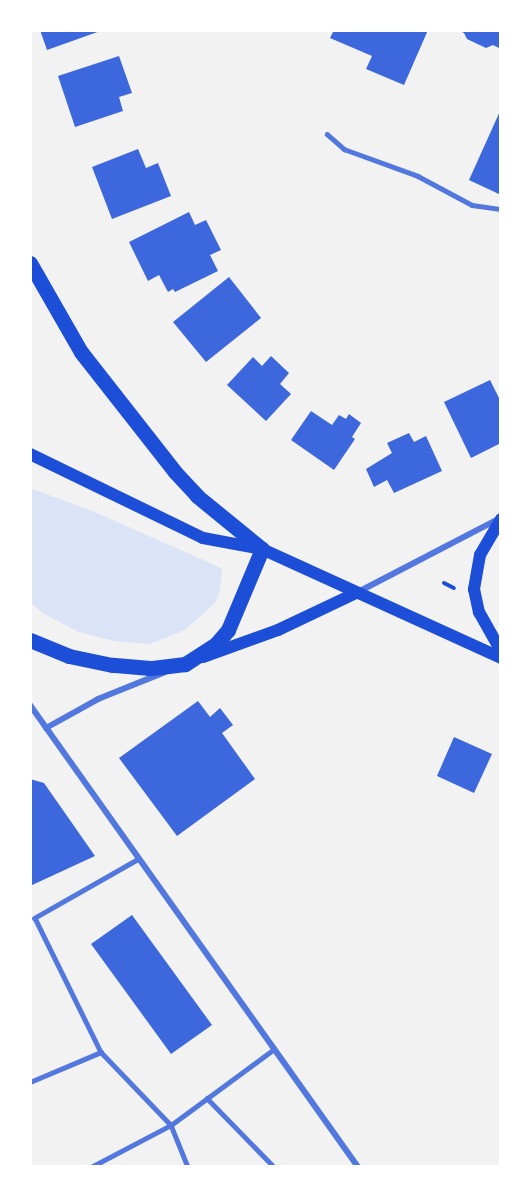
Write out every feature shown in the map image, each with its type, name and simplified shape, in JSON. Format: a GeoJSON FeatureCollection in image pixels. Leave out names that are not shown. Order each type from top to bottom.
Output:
{"type":"FeatureCollection","features":[{"type":"Feature","properties":{"kind":"main road"},"geometry":{"type":"LineString","coordinates":[[30,263],[81,352],[175,472],[197,496],[262,549],[501,658]]}},
{"type":"Feature","properties":{"kind":"main road"},"geometry":{"type":"LineString","coordinates":[[30,454],[203,538],[262,549]]}},
{"type":"Feature","properties":{"kind":"main road"},"geometry":{"type":"LineString","coordinates":[[501,518],[480,555],[474,589],[478,612],[501,651]]}},
{"type":"Feature","properties":{"kind":"main road"},"geometry":{"type":"LineString","coordinates":[[185,664],[216,644],[228,630],[262,549]]}},
{"type":"Feature","properties":{"kind":"main road"},"geometry":{"type":"LineString","coordinates":[[30,640],[69,656],[112,665],[159,668],[185,664],[278,630],[356,593]]}},
{"type":"Feature","properties":{"kind":"street"},"geometry":{"type":"LineString","coordinates":[[356,593],[501,518]]}},
{"type":"Feature","properties":{"kind":"street"},"geometry":{"type":"LineString","coordinates":[[46,728],[98,699],[185,664]]}},
{"type":"Feature","properties":{"kind":"street"},"geometry":{"type":"LineString","coordinates":[[30,705],[358,1167]]}},
{"type":"Feature","properties":{"kind":"lane"},"geometry":{"type":"LineString","coordinates":[[327,134],[344,149],[418,176],[472,205],[501,208]]}},
{"type":"Feature","properties":{"kind":"lane"},"geometry":{"type":"LineString","coordinates":[[139,859],[35,918],[101,1052],[171,1125],[188,1167]]}},
{"type":"Feature","properties":{"kind":"lane"},"geometry":{"type":"LineString","coordinates":[[91,1167],[171,1125],[274,1049]]}},
{"type":"Feature","properties":{"kind":"lane"},"geometry":{"type":"LineString","coordinates":[[30,1082],[101,1052]]}},
{"type":"Feature","properties":{"kind":"lane"},"geometry":{"type":"LineString","coordinates":[[207,1098],[274,1167]]}},
{"type":"Feature","properties":{"kind":"shaded area"},"geometry":{"type":"Polygon","coordinates":[[[30,488],[90,510],[222,569],[220,591],[215,603],[185,630],[150,644],[113,641],[79,632],[44,614],[30,602],[30,488]]]}},
{"type":"Feature","properties":{"kind":"building"},"geometry":{"type":"Polygon","coordinates":[[[40,30],[103,30],[47,50],[40,30]]]}},
{"type":"Feature","properties":{"kind":"building"},"geometry":{"type":"Polygon","coordinates":[[[334,30],[428,30],[404,85],[366,69],[372,56],[330,38],[334,30]]]}},
{"type":"Feature","properties":{"kind":"building"},"geometry":{"type":"Polygon","coordinates":[[[458,30],[501,30],[501,49],[493,45],[486,48],[467,39],[464,33],[458,30]]]}},
{"type":"Feature","properties":{"kind":"building"},"geometry":{"type":"Polygon","coordinates":[[[119,56],[132,93],[119,97],[123,111],[75,127],[58,76],[119,56]]]}},
{"type":"Feature","properties":{"kind":"building"},"geometry":{"type":"Polygon","coordinates":[[[501,109],[501,195],[469,180],[501,109]]]}},
{"type":"Feature","properties":{"kind":"building"},"geometry":{"type":"Polygon","coordinates":[[[138,149],[146,168],[158,163],[171,196],[112,219],[92,167],[138,149]]]}},
{"type":"Feature","properties":{"kind":"building"},"geometry":{"type":"Polygon","coordinates":[[[189,212],[195,225],[206,220],[221,250],[210,255],[218,271],[175,292],[173,289],[168,292],[159,275],[148,281],[129,242],[189,212]]]}},
{"type":"Feature","properties":{"kind":"building"},"geometry":{"type":"Polygon","coordinates":[[[229,277],[261,318],[206,362],[173,322],[229,277]]]}},
{"type":"Feature","properties":{"kind":"building"},"geometry":{"type":"Polygon","coordinates":[[[271,356],[289,373],[280,384],[291,394],[266,421],[227,385],[253,357],[262,366],[271,356]]]}},
{"type":"Feature","properties":{"kind":"building"},"geometry":{"type":"Polygon","coordinates":[[[490,380],[501,402],[501,443],[471,458],[444,402],[490,380]]]}},
{"type":"Feature","properties":{"kind":"building"},"geometry":{"type":"Polygon","coordinates":[[[311,411],[332,425],[339,415],[346,419],[349,414],[361,423],[352,437],[355,439],[334,470],[291,440],[311,411]]]}},
{"type":"Feature","properties":{"kind":"building"},"geometry":{"type":"Polygon","coordinates":[[[409,433],[414,442],[426,436],[442,471],[394,493],[387,480],[374,487],[366,469],[392,453],[387,443],[409,433]]]}},
{"type":"Feature","properties":{"kind":"building"},"geometry":{"type":"Polygon","coordinates":[[[198,701],[210,717],[220,708],[233,725],[222,733],[255,779],[177,836],[119,758],[198,701]]]}},
{"type":"Feature","properties":{"kind":"building"},"geometry":{"type":"Polygon","coordinates":[[[454,737],[492,754],[474,793],[437,776],[454,737]]]}},
{"type":"Feature","properties":{"kind":"building"},"geometry":{"type":"Polygon","coordinates":[[[30,779],[44,783],[95,856],[30,886],[30,779]]]}},
{"type":"Feature","properties":{"kind":"building"},"geometry":{"type":"Polygon","coordinates":[[[132,915],[212,1025],[171,1054],[91,944],[132,915]]]}}]}
